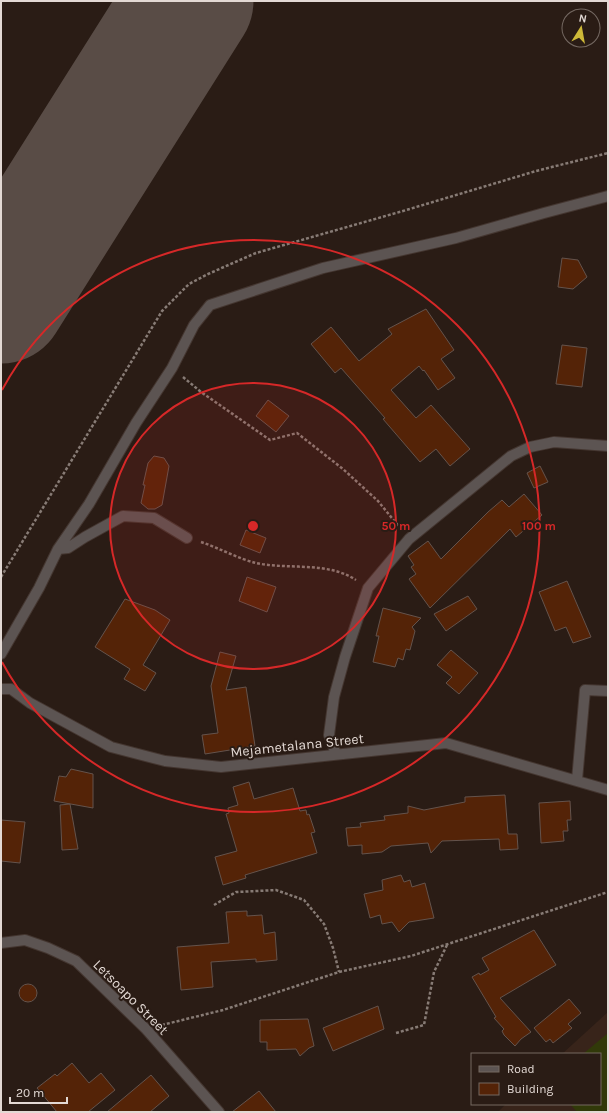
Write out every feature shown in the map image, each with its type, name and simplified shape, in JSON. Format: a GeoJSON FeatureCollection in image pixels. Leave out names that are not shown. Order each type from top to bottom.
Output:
{"type":"FeatureCollection","features":[{"type":"Feature","properties":{"kind":"street"},"geometry":{"type":"LineString","coordinates":[[1,654],[39,588],[58,549],[89,504],[136,424],[172,368],[194,325],[210,305],[323,268],[456,238],[544,212],[608,196]]}},
{"type":"Feature","properties":{"kind":"street"},"geometry":{"type":"LineString","coordinates":[[336,754],[329,735],[334,697],[345,657],[368,588],[409,539],[511,456],[530,447],[554,442],[608,446]]}},
{"type":"Feature","properties":{"kind":"street"},"geometry":{"type":"LineString","coordinates":[[58,549],[68,548],[84,537],[123,516],[154,518],[187,538]]}},
{"type":"Feature","properties":{"kind":"street","name":"Mejametalana Street"},"geometry":{"type":"LineString","coordinates":[[1,689],[11,689],[30,703],[111,747],[165,761],[221,767],[446,743],[608,790]]}},
{"type":"Feature","properties":{"kind":"street"},"geometry":{"type":"LineString","coordinates":[[577,780],[585,690],[608,691]]}},
{"type":"Feature","properties":{"kind":"street","name":"Letsoapo Street"},"geometry":{"type":"LineString","coordinates":[[1,943],[25,940],[48,948],[76,961],[146,1029],[219,1112]]}},
{"type":"Feature","properties":{"kind":"path"},"geometry":{"type":"LineString","coordinates":[[1,577],[162,311],[189,284],[256,253],[403,212],[536,171],[608,153]]}},
{"type":"Feature","properties":{"kind":"path"},"geometry":{"type":"LineString","coordinates":[[172,368],[201,392],[270,440],[297,434],[343,469],[378,501],[409,539]]}},
{"type":"Feature","properties":{"kind":"path"},"geometry":{"type":"LineString","coordinates":[[187,538],[256,563],[322,568],[349,576],[368,588]]}},
{"type":"Feature","properties":{"kind":"path"},"geometry":{"type":"LineString","coordinates":[[214,905],[236,892],[276,890],[304,900],[324,924],[333,948],[339,972]]}},
{"type":"Feature","properties":{"kind":"path"},"geometry":{"type":"LineString","coordinates":[[146,1029],[223,1010],[339,972],[411,956],[608,892]]}},
{"type":"Feature","properties":{"kind":"path"},"geometry":{"type":"LineString","coordinates":[[396,1033],[424,1025],[434,972],[447,944]]}},
{"type":"Feature","properties":{"kind":"shaded area"},"geometry":{"type":"Polygon","coordinates":[[[608,1012],[608,1112],[498,1112],[505,1105],[601,1105],[601,1053],[563,1053],[608,1012]]]}},
{"type":"Feature","properties":{"kind":"green space"},"geometry":{"type":"Polygon","coordinates":[[[608,1033],[608,1112],[577,1112],[571,1105],[601,1105],[601,1053],[584,1053],[608,1033]]]}},
{"type":"Feature","properties":{"kind":"building"},"geometry":{"type":"Polygon","coordinates":[[[562,258],[578,260],[587,277],[573,289],[558,287],[562,258]]]}},
{"type":"Feature","properties":{"kind":"building"},"geometry":{"type":"Polygon","coordinates":[[[426,309],[454,350],[441,359],[455,378],[438,390],[424,370],[423,371],[419,366],[391,390],[416,418],[431,405],[470,449],[450,466],[436,449],[420,462],[383,419],[385,418],[341,368],[335,373],[311,344],[331,327],[359,361],[392,334],[388,329],[426,309]]]}},
{"type":"Feature","properties":{"kind":"building"},"geometry":{"type":"Polygon","coordinates":[[[562,345],[587,348],[582,387],[556,384],[562,345]]]}},
{"type":"Feature","properties":{"kind":"building"},"geometry":{"type":"Polygon","coordinates":[[[268,400],[289,416],[276,432],[256,416],[268,400]]]}},
{"type":"Feature","properties":{"kind":"building"},"geometry":{"type":"Polygon","coordinates":[[[154,456],[164,458],[169,466],[162,505],[155,509],[148,509],[141,503],[145,485],[143,485],[148,463],[154,456]]]}},
{"type":"Feature","properties":{"kind":"building"},"geometry":{"type":"Polygon","coordinates":[[[540,466],[548,482],[534,488],[527,473],[540,466]]]}},
{"type":"Feature","properties":{"kind":"building"},"geometry":{"type":"Polygon","coordinates":[[[524,494],[542,515],[516,537],[510,529],[430,608],[409,579],[416,574],[411,567],[414,565],[408,556],[428,541],[441,559],[502,500],[509,507],[524,494]]]}},
{"type":"Feature","properties":{"kind":"building"},"geometry":{"type":"Polygon","coordinates":[[[246,530],[266,538],[260,553],[240,545],[246,530]]]}},
{"type":"Feature","properties":{"kind":"building"},"geometry":{"type":"Polygon","coordinates":[[[247,577],[276,587],[267,612],[239,601],[247,577]]]}},
{"type":"Feature","properties":{"kind":"building"},"geometry":{"type":"Polygon","coordinates":[[[567,581],[591,637],[573,643],[566,627],[555,631],[539,592],[567,581]]]}},
{"type":"Feature","properties":{"kind":"building"},"geometry":{"type":"Polygon","coordinates":[[[468,596],[477,609],[446,631],[434,614],[468,596]]]}},
{"type":"Feature","properties":{"kind":"building"},"geometry":{"type":"Polygon","coordinates":[[[125,599],[155,610],[170,620],[143,665],[156,673],[145,691],[124,679],[130,669],[95,647],[125,599]]]}},
{"type":"Feature","properties":{"kind":"building"},"geometry":{"type":"Polygon","coordinates":[[[383,608],[421,618],[412,627],[415,631],[410,650],[406,649],[403,660],[398,658],[395,667],[373,662],[379,636],[376,636],[383,608]]]}},
{"type":"Feature","properties":{"kind":"building"},"geometry":{"type":"Polygon","coordinates":[[[451,650],[478,673],[459,694],[446,683],[452,677],[437,665],[451,650]]]}},
{"type":"Feature","properties":{"kind":"building"},"geometry":{"type":"Polygon","coordinates":[[[220,652],[236,656],[226,690],[246,687],[255,746],[205,754],[202,735],[218,733],[211,686],[220,652]]]}},
{"type":"Feature","properties":{"kind":"building"},"geometry":{"type":"Polygon","coordinates":[[[71,769],[93,774],[93,808],[54,801],[59,776],[66,777],[71,769]]]}},
{"type":"Feature","properties":{"kind":"building"},"geometry":{"type":"Polygon","coordinates":[[[249,782],[254,799],[293,788],[300,811],[306,810],[307,815],[309,814],[315,832],[311,833],[317,853],[245,875],[246,878],[223,885],[215,857],[237,851],[226,814],[229,813],[228,808],[238,805],[233,787],[249,782]]]}},
{"type":"Feature","properties":{"kind":"building"},"geometry":{"type":"Polygon","coordinates":[[[505,795],[508,834],[517,834],[518,849],[500,850],[499,839],[442,841],[431,853],[428,843],[391,846],[382,852],[362,854],[362,845],[348,846],[346,828],[361,827],[360,823],[385,820],[384,816],[408,813],[408,806],[424,810],[465,802],[465,797],[505,795]]]}},
{"type":"Feature","properties":{"kind":"building"},"geometry":{"type":"Polygon","coordinates":[[[570,801],[571,820],[567,820],[568,831],[563,831],[564,841],[541,843],[539,803],[570,801]]]}},
{"type":"Feature","properties":{"kind":"building"},"geometry":{"type":"Polygon","coordinates":[[[70,804],[78,849],[62,850],[60,805],[70,804]]]}},
{"type":"Feature","properties":{"kind":"building"},"geometry":{"type":"Polygon","coordinates":[[[1,820],[25,822],[20,863],[1,861],[1,820]]]}},
{"type":"Feature","properties":{"kind":"building"},"geometry":{"type":"Polygon","coordinates":[[[401,875],[404,882],[410,880],[412,887],[425,883],[434,918],[409,922],[399,932],[392,922],[382,924],[380,915],[370,918],[364,894],[383,890],[382,880],[401,875]]]}},
{"type":"Feature","properties":{"kind":"building"},"geometry":{"type":"Polygon","coordinates":[[[247,911],[247,916],[262,915],[264,934],[275,932],[277,960],[256,962],[256,959],[211,962],[213,987],[181,990],[177,947],[229,943],[226,912],[247,911]]]}},
{"type":"Feature","properties":{"kind":"building"},"geometry":{"type":"Polygon","coordinates":[[[534,930],[556,965],[500,998],[531,1032],[521,1039],[515,1046],[504,1035],[502,1031],[504,1029],[494,1018],[496,1017],[472,977],[489,970],[482,958],[534,930]]]}},
{"type":"Feature","properties":{"kind":"building"},"geometry":{"type":"Polygon","coordinates":[[[28,984],[34,987],[37,993],[34,999],[28,1002],[22,999],[19,993],[22,987],[28,984]]]}},
{"type":"Feature","properties":{"kind":"building"},"geometry":{"type":"Polygon","coordinates":[[[569,999],[581,1013],[568,1024],[572,1028],[553,1043],[550,1039],[546,1042],[534,1028],[569,999]]]}},
{"type":"Feature","properties":{"kind":"building"},"geometry":{"type":"Polygon","coordinates":[[[378,1006],[384,1029],[333,1051],[323,1028],[378,1006]]]}},
{"type":"Feature","properties":{"kind":"building"},"geometry":{"type":"Polygon","coordinates":[[[308,1019],[314,1046],[309,1048],[300,1056],[296,1049],[267,1050],[267,1042],[260,1042],[260,1020],[308,1019]]]}},
{"type":"Feature","properties":{"kind":"building"},"geometry":{"type":"Polygon","coordinates":[[[72,1063],[89,1083],[101,1073],[115,1090],[88,1112],[57,1112],[37,1088],[55,1074],[57,1076],[72,1063]]]}},
{"type":"Feature","properties":{"kind":"building"},"geometry":{"type":"Polygon","coordinates":[[[151,1075],[169,1096],[150,1112],[107,1112],[151,1075]]]}},
{"type":"Feature","properties":{"kind":"building"},"geometry":{"type":"Polygon","coordinates":[[[259,1091],[276,1112],[232,1112],[259,1091]]]}},
{"type":"Feature","properties":{"kind":"runway"},"geometry":{"type":"LineString","coordinates":[[1,299],[189,1]]}}]}
